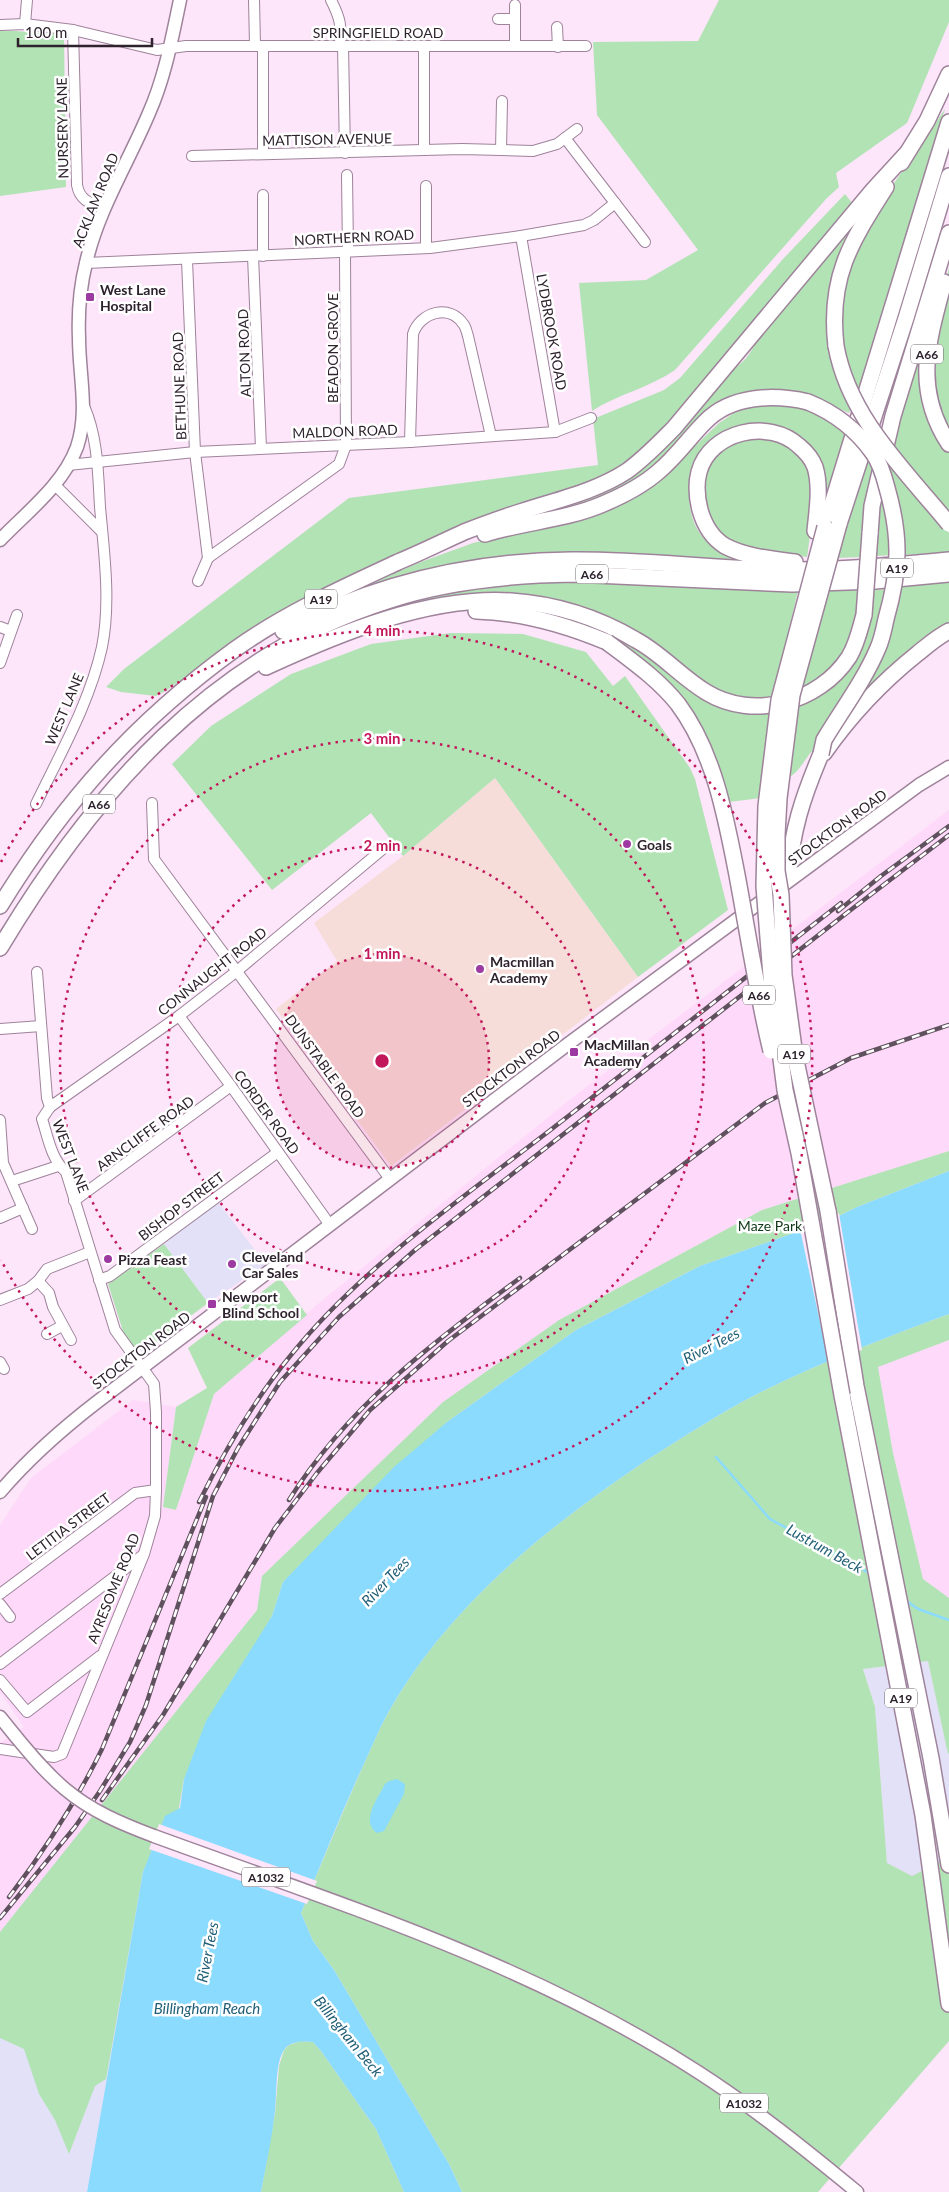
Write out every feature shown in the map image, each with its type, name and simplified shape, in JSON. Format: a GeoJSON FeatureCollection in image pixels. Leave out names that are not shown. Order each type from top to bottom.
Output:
{"type":"FeatureCollection","features":[{"type":"Feature","properties":{"kind":"highway","name":"A19"},"geometry":{"type":"LineString","coordinates":[[949,74],[927,121],[860,227],[845,258],[834,304],[836,346],[847,387],[859,412],[949,524]]}},
{"type":"Feature","properties":{"kind":"highway","name":"A19"},"geometry":{"type":"LineString","coordinates":[[949,122],[826,527],[792,695],[779,798],[777,871],[781,895],[784,975],[795,1056],[828,1211],[856,1386],[933,1766],[949,1865]]}},
{"type":"Feature","properties":{"kind":"highway","name":"A19"},"geometry":{"type":"LineString","coordinates":[[199,679],[234,650],[292,615],[351,584],[482,526],[580,493],[625,472],[646,457],[674,428],[873,190],[906,154]]}},
{"type":"Feature","properties":{"kind":"highway","name":"A19"},"geometry":{"type":"LineString","coordinates":[[826,527],[949,176]]}},
{"type":"Feature","properties":{"kind":"highway","name":"A66"},"geometry":{"type":"LineString","coordinates":[[225,684],[296,652],[414,611],[446,604],[512,601],[544,605],[576,613],[600,622],[637,640],[664,658],[706,692],[724,701],[744,706],[764,707],[784,703],[803,696],[836,673],[849,657],[855,645],[864,615],[872,506],[893,416],[949,233]]}},
{"type":"Feature","properties":{"kind":"highway","name":"A66"},"geometry":{"type":"LineString","coordinates":[[949,261],[926,359],[931,407],[949,444]]}},
{"type":"Feature","properties":{"kind":"highway","name":"A19"},"geometry":{"type":"LineString","coordinates":[[412,556],[498,530],[602,504],[632,489],[658,472],[707,420],[720,411],[738,403],[770,396],[789,397],[828,410],[846,422],[874,454],[883,474],[890,498],[898,548],[892,596],[879,646],[824,740],[821,754],[803,794],[791,842],[788,879],[781,895]]}},
{"type":"Feature","properties":{"kind":"highway","name":"A66"},"geometry":{"type":"LineString","coordinates":[[801,616],[826,527],[814,466],[806,452],[794,441],[779,434],[763,430],[747,431],[731,436],[705,458],[699,472],[698,489],[703,520],[712,535],[725,545],[740,552],[839,569]]}},
{"type":"Feature","properties":{"kind":"highway","name":"A66"},"geometry":{"type":"LineString","coordinates":[[0,906],[50,831],[106,762],[148,719],[199,679],[270,638],[333,608],[412,581],[511,563],[572,560],[741,568],[839,569],[949,560]]}},
{"type":"Feature","properties":{"kind":"highway","name":"A66"},"geometry":{"type":"LineString","coordinates":[[0,948],[56,862],[116,785],[168,731],[225,684],[251,666],[287,644],[350,613],[392,599],[494,578],[572,574],[792,584],[876,581],[949,574]]}},
{"type":"Feature","properties":{"kind":"highway","name":"A66"},"geometry":{"type":"LineString","coordinates":[[382,622],[432,613],[463,610],[492,611],[551,621],[607,642],[657,681],[678,705],[696,734],[709,765],[729,833],[771,1050],[785,1090]]}},
{"type":"Feature","properties":{"kind":"highway","name":"A19"},"geometry":{"type":"LineString","coordinates":[[801,616],[779,700],[768,779],[764,841],[767,933],[785,1090],[799,1153],[842,1395],[919,1789],[949,2004]]}},
{"type":"Feature","properties":{"kind":"highway","name":"A19"},"geometry":{"type":"LineString","coordinates":[[821,754],[824,753],[838,733],[888,677],[931,642],[949,631]]}},
{"type":"Feature","properties":{"kind":"main road","name":"ACKLAM ROAD"},"geometry":{"type":"LineString","coordinates":[[0,540],[54,485],[68,465],[76,449],[82,429],[84,406],[78,338],[86,262],[104,208],[149,115],[170,48],[180,0]]}},
{"type":"Feature","properties":{"kind":"main road","name":"STOCKTON ROAD"},"geometry":{"type":"LineString","coordinates":[[0,1492],[23,1466],[61,1430],[330,1226],[390,1178],[919,785],[949,767]]}},
{"type":"Feature","properties":{"kind":"main road","name":"A1032"},"geometry":{"type":"LineString","coordinates":[[2,1721],[65,1790],[103,1815],[154,1836],[453,1946],[517,1974],[635,2034],[734,2096],[789,2137],[857,2192]]}},
{"type":"Feature","properties":{"kind":"street"},"geometry":{"type":"LineString","coordinates":[[26,24],[27,0]]}},
{"type":"Feature","properties":{"kind":"street"},"geometry":{"type":"LineString","coordinates":[[254,0],[259,45],[263,154]]}},
{"type":"Feature","properties":{"kind":"street"},"geometry":{"type":"LineString","coordinates":[[333,4],[341,22],[345,153]]}},
{"type":"Feature","properties":{"kind":"street"},"geometry":{"type":"LineString","coordinates":[[515,5],[515,46]]}},
{"type":"Feature","properties":{"kind":"street"},"geometry":{"type":"LineString","coordinates":[[498,19],[515,19]]}},
{"type":"Feature","properties":{"kind":"street","name":"SPRINGFIELD ROAD"},"geometry":{"type":"LineString","coordinates":[[0,25],[26,24],[73,30],[157,50],[186,46],[259,45],[586,46]]}},
{"type":"Feature","properties":{"kind":"street"},"geometry":{"type":"LineString","coordinates":[[557,27],[558,46]]}},
{"type":"Feature","properties":{"kind":"street","name":"NURSERY LANE"},"geometry":{"type":"LineString","coordinates":[[73,30],[77,185],[79,195],[86,202],[104,208]]}},
{"type":"Feature","properties":{"kind":"street"},"geometry":{"type":"LineString","coordinates":[[424,46],[424,150]]}},
{"type":"Feature","properties":{"kind":"street"},"geometry":{"type":"LineString","coordinates":[[501,150],[502,101]]}},
{"type":"Feature","properties":{"kind":"street","name":"MATTISON AVENUE"},"geometry":{"type":"LineString","coordinates":[[192,156],[462,149],[533,151],[545,148],[565,138],[576,129]]}},
{"type":"Feature","properties":{"kind":"street"},"geometry":{"type":"LineString","coordinates":[[565,138],[645,242]]}},
{"type":"Feature","properties":{"kind":"street","name":"BEADON GROVE"},"geometry":{"type":"LineString","coordinates":[[346,445],[347,175]]}},
{"type":"Feature","properties":{"kind":"street"},"geometry":{"type":"LineString","coordinates":[[426,186],[426,248]]}},
{"type":"Feature","properties":{"kind":"street","name":"ALTON ROAD"},"geometry":{"type":"LineString","coordinates":[[261,448],[258,256],[263,195]]}},
{"type":"Feature","properties":{"kind":"street","name":"NORTHERN ROAD"},"geometry":{"type":"LineString","coordinates":[[86,262],[187,260],[426,248],[521,236],[584,225],[594,220],[615,203]]}},
{"type":"Feature","properties":{"kind":"street","name":"LYDBROOK ROAD"},"geometry":{"type":"LineString","coordinates":[[521,236],[555,432]]}},
{"type":"Feature","properties":{"kind":"street","name":"BETHUNE ROAD"},"geometry":{"type":"LineString","coordinates":[[187,260],[195,452],[208,558]]}},
{"type":"Feature","properties":{"kind":"street"},"geometry":{"type":"LineString","coordinates":[[410,442],[413,334],[416,324],[423,318],[440,312],[452,315],[464,324],[491,436]]}},
{"type":"Feature","properties":{"kind":"street","name":"WEST LANE"},"geometry":{"type":"LineString","coordinates":[[36,804],[89,691],[102,646],[106,608],[97,464],[92,425],[84,406]]}},
{"type":"Feature","properties":{"kind":"street","name":"MALDON ROAD"},"geometry":{"type":"LineString","coordinates":[[68,465],[97,464],[195,452],[410,442],[555,432],[591,418]]}},
{"type":"Feature","properties":{"kind":"street"},"geometry":{"type":"LineString","coordinates":[[198,581],[208,558],[339,464],[346,445]]}},
{"type":"Feature","properties":{"kind":"street"},"geometry":{"type":"LineString","coordinates":[[54,485],[102,532]]}},
{"type":"Feature","properties":{"kind":"street"},"geometry":{"type":"LineString","coordinates":[[0,663],[17,615]]}},
{"type":"Feature","properties":{"kind":"street"},"geometry":{"type":"LineString","coordinates":[[0,628],[11,631]]}},
{"type":"Feature","properties":{"kind":"street","name":"DUNSTABLE ROAD"},"geometry":{"type":"LineString","coordinates":[[152,803],[154,859],[390,1178]]}},
{"type":"Feature","properties":{"kind":"street","name":"CONNAUGHT ROAD"},"geometry":{"type":"LineString","coordinates":[[50,1107],[179,1016],[237,971],[384,848]]}},
{"type":"Feature","properties":{"kind":"street","name":"WEST LANE"},"geometry":{"type":"LineString","coordinates":[[37,972],[47,1098],[50,1107],[42,1119],[58,1166],[66,1172],[115,1330],[143,1369]]}},
{"type":"Feature","properties":{"kind":"street","name":"CORDER ROAD"},"geometry":{"type":"LineString","coordinates":[[179,1016],[330,1226]]}},
{"type":"Feature","properties":{"kind":"street"},"geometry":{"type":"LineString","coordinates":[[0,1030],[41,1026]]}},
{"type":"Feature","properties":{"kind":"street","name":"ARNCLIFFE ROAD"},"geometry":{"type":"LineString","coordinates":[[74,1201],[231,1086]]}},
{"type":"Feature","properties":{"kind":"street"},"geometry":{"type":"LineString","coordinates":[[0,1120],[1,1163],[12,1182],[32,1229]]}},
{"type":"Feature","properties":{"kind":"street","name":"BISHOP STREET"},"geometry":{"type":"LineString","coordinates":[[99,1280],[110,1276],[278,1152]]}},
{"type":"Feature","properties":{"kind":"street"},"geometry":{"type":"LineString","coordinates":[[12,1182],[58,1166]]}},
{"type":"Feature","properties":{"kind":"street"},"geometry":{"type":"LineString","coordinates":[[0,1218],[23,1208]]}},
{"type":"Feature","properties":{"kind":"street"},"geometry":{"type":"LineString","coordinates":[[0,1300],[28,1289],[38,1281],[46,1269],[90,1252]]}},
{"type":"Feature","properties":{"kind":"street"},"geometry":{"type":"LineString","coordinates":[[38,1281],[48,1293],[62,1326],[71,1340]]}},
{"type":"Feature","properties":{"kind":"street"},"geometry":{"type":"LineString","coordinates":[[47,1334],[62,1326]]}},
{"type":"Feature","properties":{"kind":"street","name":"AYRESOME ROAD"},"geometry":{"type":"LineString","coordinates":[[0,1749],[54,1757],[62,1754],[144,1554],[156,1516],[156,1412],[154,1384],[143,1369]]}},
{"type":"Feature","properties":{"kind":"street","name":"LETITIA STREET"},"geometry":{"type":"LineString","coordinates":[[0,1594],[135,1493],[156,1490]]}},
{"type":"Feature","properties":{"kind":"street"},"geometry":{"type":"LineString","coordinates":[[0,1664],[144,1554]]}},
{"type":"Feature","properties":{"kind":"street"},"geometry":{"type":"LineString","coordinates":[[0,1604],[10,1617]]}},
{"type":"Feature","properties":{"kind":"street"},"geometry":{"type":"LineString","coordinates":[[0,1680],[27,1712],[101,1655]]}},
{"type":"Feature","properties":{"kind":"shaded area","name":"Macmillan Academy"},"geometry":{"type":"Polygon","coordinates":[[[495,778],[638,977],[391,1166],[276,1009],[337,961],[314,923],[403,856],[495,778]]]}},
{"type":"Feature","properties":{"kind":"shaded area"},"geometry":{"type":"Polygon","coordinates":[[[949,810],[949,1151],[762,1210],[559,1320],[443,1402],[262,1576],[257,1610],[0,1934],[0,1743],[24,1727],[0,1692],[0,1525],[31,1478],[133,1400],[176,1407],[163,1507],[176,1510],[214,1394],[313,1308],[572,1098],[949,810]]]}},
{"type":"Feature","properties":{"kind":"shaded area"},"geometry":{"type":"Polygon","coordinates":[[[217,1201],[266,1264],[208,1303],[164,1244],[217,1201]]]}},
{"type":"Feature","properties":{"kind":"shaded area"},"geometry":{"type":"Polygon","coordinates":[[[949,1340],[949,1598],[923,1579],[893,1453],[878,1366],[949,1340]]]}},
{"type":"Feature","properties":{"kind":"shaded area"},"geometry":{"type":"Polygon","coordinates":[[[928,1661],[949,1753],[949,1857],[912,1876],[887,1863],[875,1707],[863,1669],[928,1661]]]}},
{"type":"Feature","properties":{"kind":"shaded area"},"geometry":{"type":"Polygon","coordinates":[[[143,1872],[87,2192],[0,2192],[0,1934],[143,1872]]]}},
{"type":"Feature","properties":{"kind":"green space"},"geometry":{"type":"Polygon","coordinates":[[[719,0],[949,0],[949,22],[907,123],[836,173],[839,187],[826,199],[675,370],[655,382],[612,400],[592,411],[579,283],[646,280],[698,250],[597,115],[593,42],[698,41],[719,0]]]}},
{"type":"Feature","properties":{"kind":"green space"},"geometry":{"type":"Polygon","coordinates":[[[0,31],[64,35],[66,187],[0,196],[0,31]]]}},
{"type":"Feature","properties":{"kind":"green space"},"geometry":{"type":"Polygon","coordinates":[[[945,109],[858,391],[840,343],[840,293],[872,215],[945,109]]]}},
{"type":"Feature","properties":{"kind":"green space"},"geometry":{"type":"Polygon","coordinates":[[[845,194],[853,204],[642,455],[606,479],[562,496],[229,647],[156,696],[121,692],[106,687],[124,669],[349,498],[598,465],[593,419],[664,390],[680,378],[783,259],[845,194]]]}},
{"type":"Feature","properties":{"kind":"green space"},"geometry":{"type":"Polygon","coordinates":[[[871,200],[829,301],[852,404],[849,413],[810,396],[787,390],[748,394],[661,463],[619,491],[584,505],[550,512],[549,510],[598,495],[623,481],[641,469],[673,440],[701,408],[727,373],[746,358],[753,348],[757,337],[871,200]]]}},
{"type":"Feature","properties":{"kind":"green space"},"geometry":{"type":"Polygon","coordinates":[[[949,267],[949,436],[936,409],[931,354],[949,267]]]}},
{"type":"Feature","properties":{"kind":"green space"},"geometry":{"type":"Polygon","coordinates":[[[923,337],[920,354],[922,394],[939,440],[949,453],[949,516],[892,443],[923,337]]]}},
{"type":"Feature","properties":{"kind":"green space"},"geometry":{"type":"Polygon","coordinates":[[[779,404],[807,409],[846,430],[826,496],[824,496],[823,476],[764,425],[693,467],[691,478],[690,509],[697,528],[703,537],[721,552],[753,565],[588,557],[364,589],[365,586],[418,563],[473,543],[593,514],[657,482],[719,423],[734,413],[754,406],[779,404]]]}},
{"type":"Feature","properties":{"kind":"green space"},"geometry":{"type":"Polygon","coordinates":[[[746,436],[773,438],[790,447],[802,458],[809,472],[813,505],[807,557],[749,549],[729,541],[712,526],[703,495],[707,464],[715,453],[746,436]]]}},
{"type":"Feature","properties":{"kind":"green space"},"geometry":{"type":"Polygon","coordinates":[[[888,455],[949,533],[949,552],[905,555],[904,529],[885,461],[888,455]]]}},
{"type":"Feature","properties":{"kind":"green space"},"geometry":{"type":"Polygon","coordinates":[[[867,458],[874,475],[864,557],[836,558],[867,458]]]}},
{"type":"Feature","properties":{"kind":"green space"},"geometry":{"type":"Polygon","coordinates":[[[881,493],[892,555],[876,556],[878,501],[881,493]]]}},
{"type":"Feature","properties":{"kind":"green space"},"geometry":{"type":"Polygon","coordinates":[[[543,581],[798,591],[772,702],[746,701],[717,693],[636,634],[505,599],[313,637],[407,602],[491,585],[543,581]]]}},
{"type":"Feature","properties":{"kind":"green space"},"geometry":{"type":"Polygon","coordinates":[[[949,581],[949,628],[851,714],[892,626],[901,587],[949,581]]]}},
{"type":"Feature","properties":{"kind":"green space"},"geometry":{"type":"Polygon","coordinates":[[[859,589],[852,634],[843,654],[827,676],[800,693],[827,590],[859,589]]]}},
{"type":"Feature","properties":{"kind":"green space"},"geometry":{"type":"Polygon","coordinates":[[[888,589],[875,642],[816,747],[796,772],[788,778],[798,708],[818,696],[837,681],[853,664],[866,638],[873,590],[888,589]]]}},
{"type":"Feature","properties":{"kind":"green space"},"geometry":{"type":"Polygon","coordinates":[[[537,611],[593,625],[651,656],[713,704],[742,713],[770,714],[761,798],[729,802],[667,683],[537,611]]]}},
{"type":"Feature","properties":{"kind":"green space"},"geometry":{"type":"Polygon","coordinates":[[[451,633],[523,634],[586,652],[613,686],[625,676],[690,768],[695,779],[728,910],[638,977],[495,778],[403,856],[371,813],[272,890],[172,764],[211,726],[291,674],[371,644],[451,633]]]}},
{"type":"Feature","properties":{"kind":"green space","name":"Maze Park"},"geometry":{"type":"Polygon","coordinates":[[[949,1151],[949,1171],[857,1207],[831,1220],[700,1266],[576,1330],[447,1422],[283,1582],[272,1616],[184,1779],[179,1808],[143,1872],[106,2079],[95,2086],[69,2154],[55,2120],[39,2094],[24,2049],[0,2038],[0,1932],[257,1610],[262,1576],[443,1402],[559,1320],[762,1210],[949,1151]]]}},
{"type":"Feature","properties":{"kind":"green space"},"geometry":{"type":"Polygon","coordinates":[[[164,1244],[208,1303],[144,1351],[127,1344],[108,1284],[164,1244]]]}},
{"type":"Feature","properties":{"kind":"green space"},"geometry":{"type":"Polygon","coordinates":[[[280,1278],[307,1315],[214,1394],[176,1510],[163,1507],[176,1407],[207,1388],[188,1348],[280,1278]]]}},
{"type":"Feature","properties":{"kind":"green space"},"geometry":{"type":"Polygon","coordinates":[[[949,1314],[949,1340],[878,1367],[893,1453],[923,1579],[949,1598],[949,1753],[928,1661],[863,1669],[875,1707],[887,1863],[912,1876],[949,1857],[949,2041],[818,2192],[462,2192],[449,2164],[334,1970],[313,1941],[301,1913],[354,1786],[392,1706],[417,1668],[445,1632],[475,1599],[507,1567],[541,1538],[613,1483],[689,1433],[757,1394],[852,1351],[949,1314]]]}},
{"type":"Feature","properties":{"kind":"green space"},"geometry":{"type":"Polygon","coordinates":[[[301,2041],[313,2042],[321,2051],[376,2129],[404,2192],[261,2192],[275,2113],[279,2066],[284,2050],[289,2045],[301,2041]]]}},
{"type":"Feature","properties":{"kind":"water"},"geometry":{"type":"Polygon","coordinates":[[[949,1171],[949,1314],[852,1351],[757,1394],[689,1433],[613,1483],[541,1538],[507,1567],[475,1599],[445,1632],[417,1668],[392,1706],[380,1729],[346,1804],[301,1913],[313,1941],[334,1970],[449,2164],[462,2192],[404,2192],[376,2129],[321,2051],[313,2042],[297,2042],[284,2050],[279,2063],[275,2111],[261,2192],[87,2192],[143,1872],[165,1816],[180,1808],[184,1779],[206,1721],[272,1616],[283,1582],[394,1467],[447,1422],[576,1330],[700,1266],[831,1220],[857,1207],[949,1171]]]}},
{"type":"Feature","properties":{"kind":"water"},"geometry":{"type":"Polygon","coordinates":[[[397,1779],[405,1784],[404,1794],[384,1831],[377,1833],[372,1828],[370,1822],[372,1809],[385,1784],[397,1779]]]}},
{"type":"Feature","properties":{"kind":"pier"},"geometry":{"type":"Polygon","coordinates":[[[839,1213],[862,1350],[829,1364],[800,1229],[839,1213]]]}},
{"type":"Feature","properties":{"kind":"pier"},"geometry":{"type":"Polygon","coordinates":[[[159,1824],[317,1881],[307,1904],[149,1849],[159,1824]]]}},
{"type":"Feature","properties":{"kind":"waterway","name":"Lustrum Beck"},"geometry":{"type":"LineString","coordinates":[[716,1457],[770,1519],[871,1574]]}},
{"type":"Feature","properties":{"kind":"waterway","name":"Lustrum Beck"},"geometry":{"type":"LineString","coordinates":[[905,1600],[918,1609],[949,1620]]}},
{"type":"Feature","properties":{"kind":"railway"},"geometry":{"type":"LineString","coordinates":[[838,911],[881,876],[949,826]]}},
{"type":"Feature","properties":{"kind":"railway"},"geometry":{"type":"LineString","coordinates":[[0,1918],[75,1827],[130,1742],[146,1705],[213,1496],[238,1448],[280,1382],[339,1317],[415,1250],[949,835]]}},
{"type":"Feature","properties":{"kind":"railway"},"geometry":{"type":"LineString","coordinates":[[199,1502],[219,1463],[252,1408],[277,1372],[319,1323],[349,1292],[415,1234],[841,903]]}},
{"type":"Feature","properties":{"kind":"railway"},"geometry":{"type":"LineString","coordinates":[[102,1800],[163,1715],[275,1528],[317,1473],[370,1410],[448,1341],[765,1103],[851,1058],[949,1025]]}},
{"type":"Feature","properties":{"kind":"railway"},"geometry":{"type":"LineString","coordinates":[[289,1500],[312,1466],[337,1435],[394,1378],[455,1327],[520,1278]]}},
{"type":"Feature","properties":{"kind":"railway"},"geometry":{"type":"LineString","coordinates":[[9,1897],[59,1825],[82,1788],[102,1749],[206,1497]]}},
{"type":"Feature","properties":{"kind":"place","name":"West Lane Hospital"},"geometry":{"type":"Point","coordinates":[90,297]}},
{"type":"Feature","properties":{"kind":"place","name":"Goals"},"geometry":{"type":"Point","coordinates":[627,844]}},
{"type":"Feature","properties":{"kind":"place","name":"Macmillan Academy"},"geometry":{"type":"Point","coordinates":[480,969]}},
{"type":"Feature","properties":{"kind":"place","name":"MacMillan Academy"},"geometry":{"type":"Point","coordinates":[574,1052]}},
{"type":"Feature","properties":{"kind":"place","name":"Pizza Feast"},"geometry":{"type":"Point","coordinates":[108,1259]}},
{"type":"Feature","properties":{"kind":"place","name":"Cleveland Car Sales"},"geometry":{"type":"Point","coordinates":[232,1264]}},
{"type":"Feature","properties":{"kind":"place","name":"Newport Blind School"},"geometry":{"type":"Point","coordinates":[212,1304]}},
{"type":"Feature","properties":{"kind":"water label","name":"River Tees"},"geometry":{"type":"Point","coordinates":[711,1345]}},
{"type":"Feature","properties":{"kind":"water label","name":"River Tees"},"geometry":{"type":"Point","coordinates":[385,1581]}},
{"type":"Feature","properties":{"kind":"water label","name":"River Tees"},"geometry":{"type":"Point","coordinates":[207,1952]}},
{"type":"Feature","properties":{"kind":"water label","name":"Billingham Reach"},"geometry":{"type":"Point","coordinates":[207,2008]}},
{"type":"Feature","properties":{"kind":"water label","name":"Billingham Beck"},"geometry":{"type":"Point","coordinates":[349,2036]}}]}
